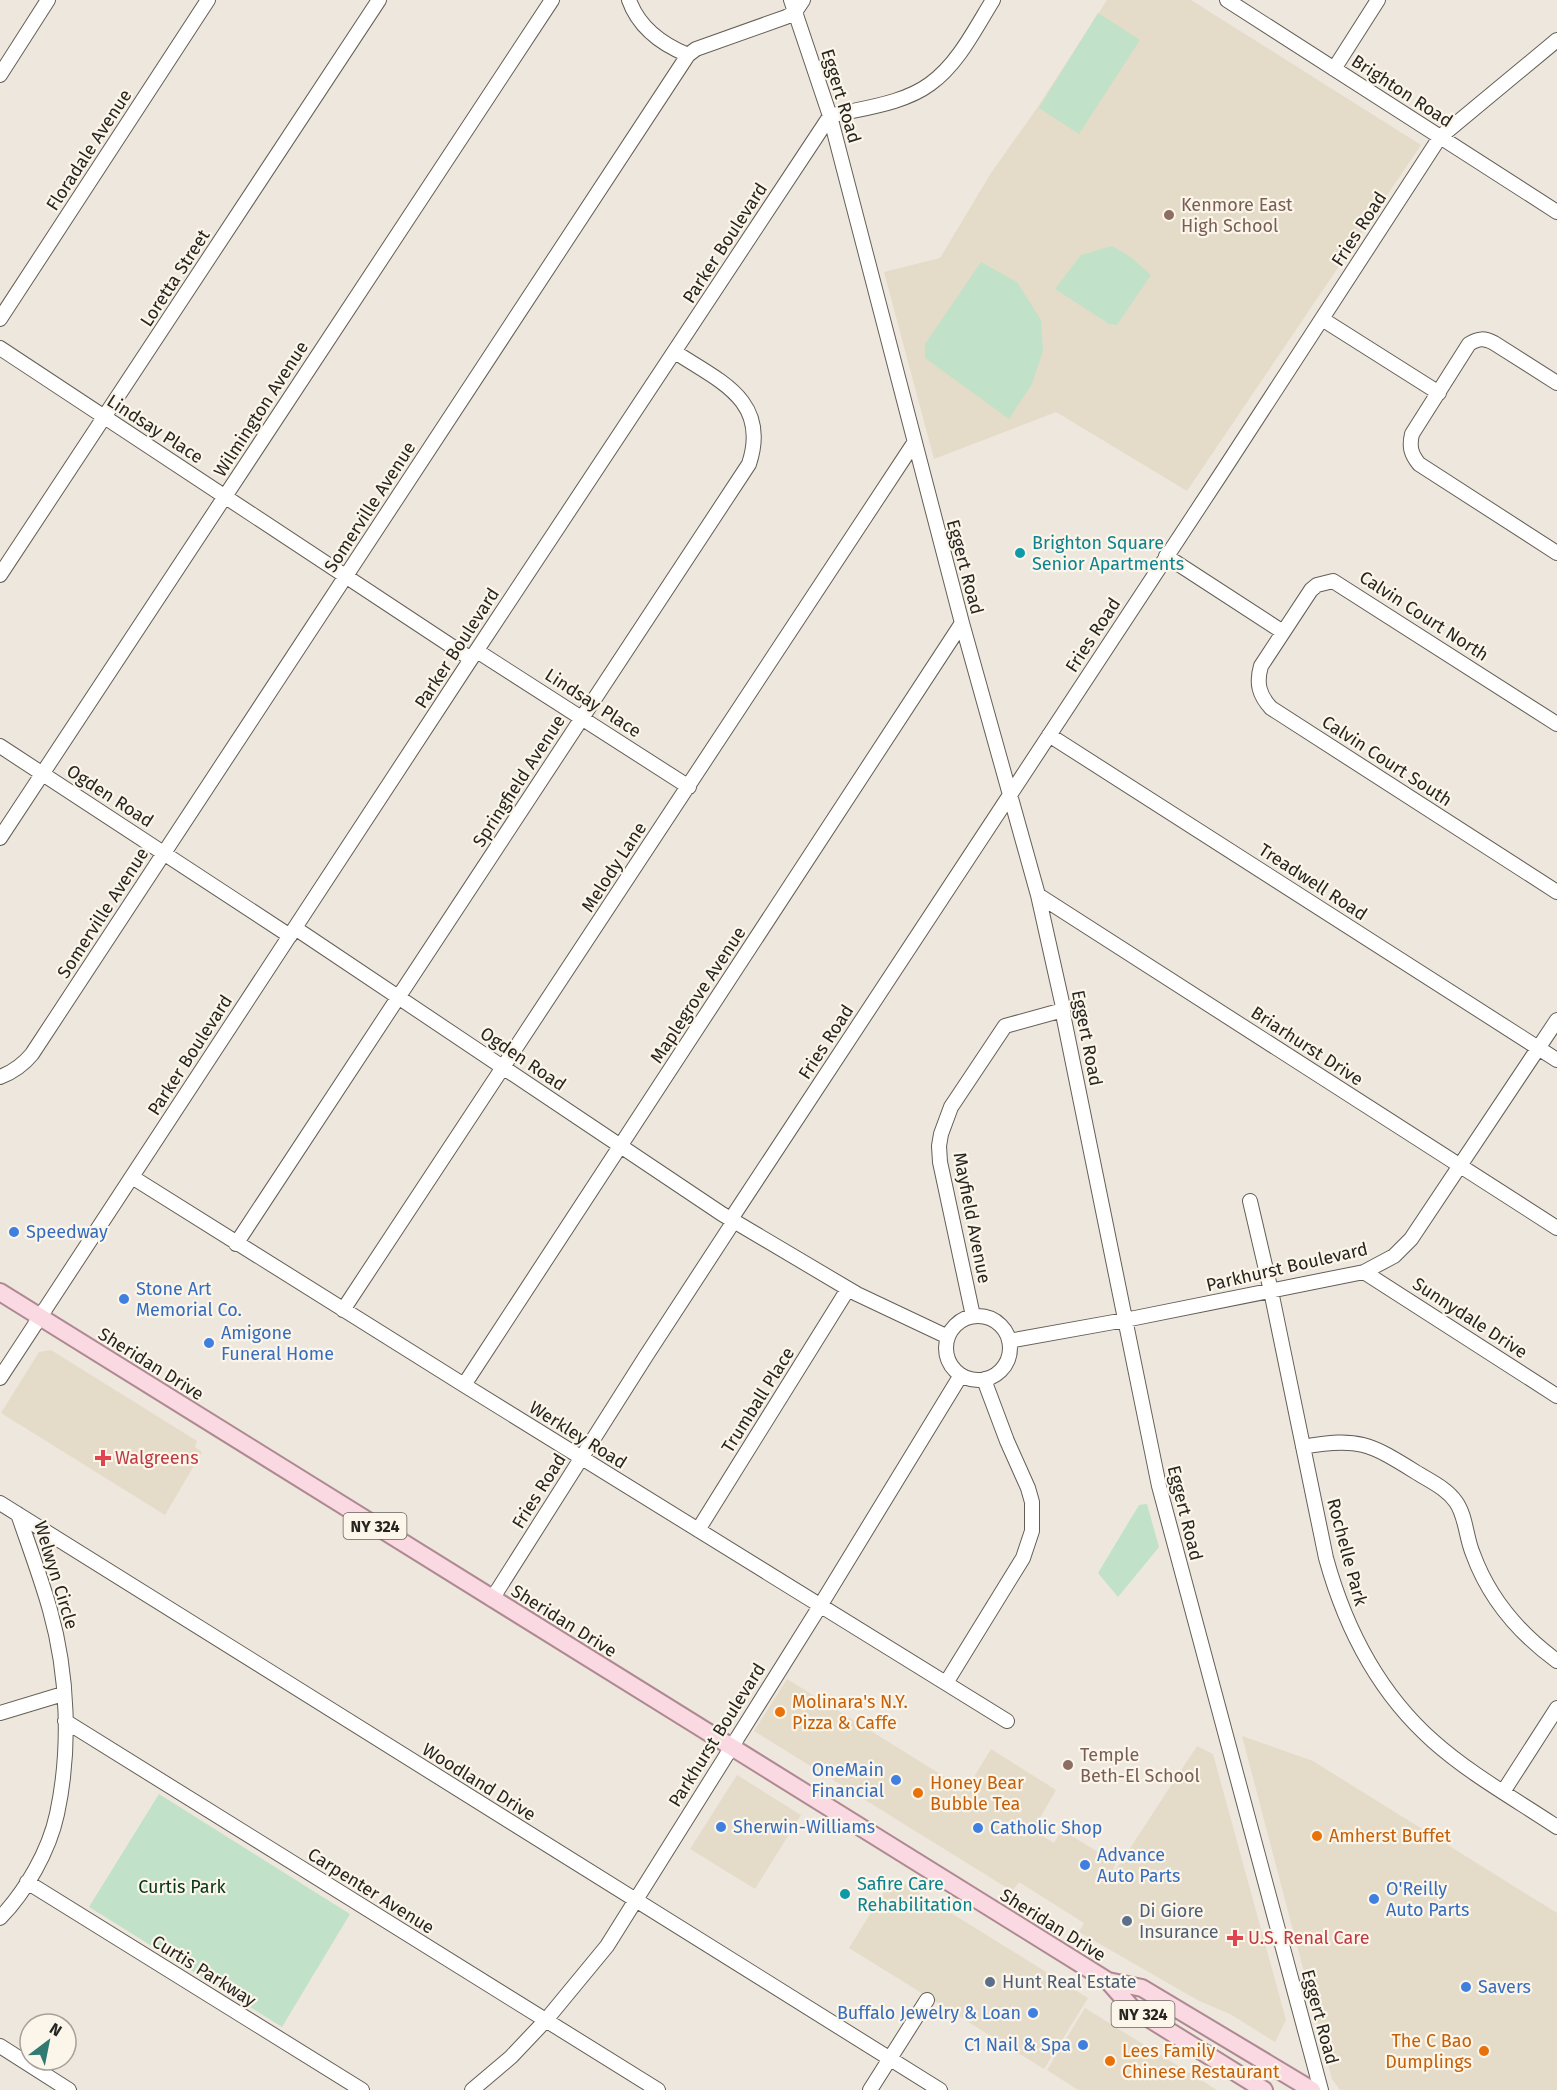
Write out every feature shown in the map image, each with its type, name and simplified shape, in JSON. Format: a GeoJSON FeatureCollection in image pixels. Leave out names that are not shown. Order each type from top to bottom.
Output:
{"type":"FeatureCollection","features":[{"type":"Feature","properties":{"kind":"main road","name":"Sheridan Drive"},"geometry":{"type":"LineString","coordinates":[[0,1292],[1108,1982],[1132,2008],[1264,2090]]}},
{"type":"Feature","properties":{"kind":"main road","name":"Sheridan Drive"},"geometry":{"type":"LineString","coordinates":[[1108,1982],[1142,1988],[1312,2090]]}},
{"type":"Feature","properties":{"kind":"street"},"geometry":{"type":"LineString","coordinates":[[0,75],[48,0]]}},
{"type":"Feature","properties":{"kind":"street","name":"Floradale Avenue"},"geometry":{"type":"LineString","coordinates":[[0,319],[208,0]]}},
{"type":"Feature","properties":{"kind":"street","name":"Loretta Street"},"geometry":{"type":"LineString","coordinates":[[0,575],[379,0]]}},
{"type":"Feature","properties":{"kind":"street","name":"Wilmington Avenue"},"geometry":{"type":"LineString","coordinates":[[0,838],[552,0]]}},
{"type":"Feature","properties":{"kind":"street"},"geometry":{"type":"LineString","coordinates":[[629,0],[638,19],[648,31],[666,45],[688,55],[696,49],[786,17],[793,6],[803,0]]}},
{"type":"Feature","properties":{"kind":"street"},"geometry":{"type":"LineString","coordinates":[[830,116],[893,101],[930,85],[955,60],[993,0]]}},
{"type":"Feature","properties":{"kind":"street","name":"Brighton Road"},"geometry":{"type":"LineString","coordinates":[[1227,0],[1557,212]]}},
{"type":"Feature","properties":{"kind":"street"},"geometry":{"type":"LineString","coordinates":[[1334,69],[1378,0]]}},
{"type":"Feature","properties":{"kind":"street","name":"Eggert Road"},"geometry":{"type":"LineString","coordinates":[[793,6],[830,116],[962,623],[1038,895],[1159,1486],[1321,2090]]}},
{"type":"Feature","properties":{"kind":"street","name":"Fries Road"},"geometry":{"type":"LineString","coordinates":[[492,1599],[733,1220],[1440,137],[1557,40]]}},
{"type":"Feature","properties":{"kind":"street","name":"Somerville Avenue"},"geometry":{"type":"LineString","coordinates":[[0,1077],[24,1064],[32,1054],[688,55]]}},
{"type":"Feature","properties":{"kind":"street","name":"Parker Boulevard"},"geometry":{"type":"LineString","coordinates":[[0,1378],[830,116]]}},
{"type":"Feature","properties":{"kind":"street"},"geometry":{"type":"LineString","coordinates":[[1322,319],[1439,393]]}},
{"type":"Feature","properties":{"kind":"street"},"geometry":{"type":"LineString","coordinates":[[1557,383],[1485,339],[1477,339],[1470,344],[1412,435],[1410,442],[1413,457],[1419,464],[1557,553]]}},
{"type":"Feature","properties":{"kind":"street","name":"Lindsay Place"},"geometry":{"type":"LineString","coordinates":[[0,348],[345,576],[582,718],[689,787]]}},
{"type":"Feature","properties":{"kind":"street","name":"Springfield Avenue"},"geometry":{"type":"LineString","coordinates":[[236,1244],[749,464],[753,452],[754,428],[751,416],[738,395],[727,385],[675,352]]}},
{"type":"Feature","properties":{"kind":"street","name":"Melody Lane"},"geometry":{"type":"LineString","coordinates":[[344,1310],[914,443]]}},
{"type":"Feature","properties":{"kind":"street"},"geometry":{"type":"LineString","coordinates":[[1166,556],[1283,632]]}},
{"type":"Feature","properties":{"kind":"street","name":"Calvin Court North"},"geometry":{"type":"LineString","coordinates":[[1283,632],[1311,590],[1326,582],[1338,583],[1557,724]]}},
{"type":"Feature","properties":{"kind":"street","name":"Maplegrove Avenue"},"geometry":{"type":"LineString","coordinates":[[464,1385],[962,623]]}},
{"type":"Feature","properties":{"kind":"street","name":"Calvin Court South"},"geometry":{"type":"LineString","coordinates":[[1283,632],[1261,666],[1258,676],[1261,694],[1271,708],[1557,892]]}},
{"type":"Feature","properties":{"kind":"street","name":"Treadwell Road"},"geometry":{"type":"LineString","coordinates":[[1049,735],[1557,1060]]}},
{"type":"Feature","properties":{"kind":"street","name":"Ogden Road"},"geometry":{"type":"LineString","coordinates":[[0,746],[164,853],[399,998],[733,1220],[848,1289],[948,1337]]}},
{"type":"Feature","properties":{"kind":"street","name":"Briarhurst Drive"},"geometry":{"type":"LineString","coordinates":[[1038,895],[1557,1228]]}},
{"type":"Feature","properties":{"kind":"street","name":"Mayfield Avenue"},"geometry":{"type":"LineString","coordinates":[[973,1316],[940,1162],[941,1134],[951,1107],[1005,1026],[1063,1010]]}},
{"type":"Feature","properties":{"kind":"street","name":"Parkhurst Boulevard"},"geometry":{"type":"LineString","coordinates":[[1010,1341],[1364,1272],[1379,1265],[1404,1247],[1461,1166],[1557,1020]]}},
{"type":"Feature","properties":{"kind":"street","name":"Werkley Road"},"geometry":{"type":"LineString","coordinates":[[132,1177],[236,1244],[1007,1721]]}},
{"type":"Feature","properties":{"kind":"street","name":"Rochelle Park"},"geometry":{"type":"LineString","coordinates":[[1250,1201],[1335,1589],[1349,1625],[1386,1689],[1432,1741],[1466,1767],[1557,1827]]}},
{"type":"Feature","properties":{"kind":"street","name":"Sunnydale Drive"},"geometry":{"type":"LineString","coordinates":[[1364,1272],[1557,1396]]}},
{"type":"Feature","properties":{"kind":"street","name":"Trumball Place"},"geometry":{"type":"LineString","coordinates":[[698,1530],[848,1289]]}},
{"type":"Feature","properties":{"kind":"street"},"geometry":{"type":"LineString","coordinates":[[973,1316],[987,1317],[999,1324],[1010,1341],[1007,1362],[998,1373],[986,1379],[961,1375],[950,1362],[947,1354],[948,1337],[958,1323],[973,1316]]}},
{"type":"Feature","properties":{"kind":"street","name":"Parkhurst Boulevard"},"geometry":{"type":"LineString","coordinates":[[472,2090],[511,2056],[546,2020],[591,1967],[636,1901],[961,1375]]}},
{"type":"Feature","properties":{"kind":"street"},"geometry":{"type":"LineString","coordinates":[[946,1683],[1023,1558],[1032,1531],[1033,1515],[1028,1488],[1007,1441],[986,1385],[986,1379]]}},
{"type":"Feature","properties":{"kind":"street"},"geometry":{"type":"LineString","coordinates":[[1303,1447],[1338,1442],[1368,1445],[1381,1450],[1445,1491],[1459,1507],[1474,1557],[1505,1613],[1527,1637],[1557,1661]]}},
{"type":"Feature","properties":{"kind":"street","name":"Woodland Drive"},"geometry":{"type":"LineString","coordinates":[[0,1503],[940,2090]]}},
{"type":"Feature","properties":{"kind":"street","name":"Welwyn Circle"},"geometry":{"type":"LineString","coordinates":[[0,1918],[27,1882],[46,1846],[57,1816],[63,1775],[65,1721],[60,1659],[50,1610],[18,1514]]}},
{"type":"Feature","properties":{"kind":"street"},"geometry":{"type":"LineString","coordinates":[[0,1713],[63,1694]]}},
{"type":"Feature","properties":{"kind":"street"},"geometry":{"type":"LineString","coordinates":[[1503,1792],[1557,1708]]}},
{"type":"Feature","properties":{"kind":"street","name":"Carpenter Avenue"},"geometry":{"type":"LineString","coordinates":[[65,1721],[658,2090]]}},
{"type":"Feature","properties":{"kind":"street","name":"Curtis Parkway"},"geometry":{"type":"LineString","coordinates":[[27,1882],[362,2090]]}},
{"type":"Feature","properties":{"kind":"street"},"geometry":{"type":"LineString","coordinates":[[870,2090],[927,2000]]}},
{"type":"Feature","properties":{"kind":"street"},"geometry":{"type":"LineString","coordinates":[[0,2046],[69,2090]]}},
{"type":"Feature","properties":{"kind":"shaded area","name":"Kenmore East High School"},"geometry":{"type":"Polygon","coordinates":[[[1107,0],[1191,0],[1421,145],[1187,491],[1056,412],[934,459],[884,272],[940,258],[991,173],[1037,108],[1107,0]]]}},
{"type":"Feature","properties":{"kind":"shaded area"},"geometry":{"type":"Polygon","coordinates":[[[51,1350],[197,1441],[195,1447],[202,1452],[165,1515],[1,1413],[39,1352],[51,1350]]]}},
{"type":"Feature","properties":{"kind":"shaded area"},"geometry":{"type":"Polygon","coordinates":[[[787,1679],[966,1790],[991,1749],[1056,1790],[1033,1830],[1054,1843],[1062,1830],[1116,1863],[1113,1869],[1115,1871],[1197,1746],[1213,1754],[1286,2020],[1275,2042],[1230,2014],[1199,2001],[1079,1932],[1084,1923],[1019,1882],[1012,1891],[754,1731],[787,1679]]]}},
{"type":"Feature","properties":{"kind":"shaded area"},"geometry":{"type":"Polygon","coordinates":[[[1242,1736],[1313,1761],[1557,1913],[1557,2090],[1340,2090],[1332,2079],[1242,1736]]]}},
{"type":"Feature","properties":{"kind":"shaded area"},"geometry":{"type":"Polygon","coordinates":[[[737,1775],[801,1815],[755,1889],[690,1849],[737,1775]]]}},
{"type":"Feature","properties":{"kind":"shaded area"},"geometry":{"type":"Polygon","coordinates":[[[893,1877],[1088,1998],[1044,2069],[849,1948],[893,1877]]]}},
{"type":"Feature","properties":{"kind":"shaded area"},"geometry":{"type":"Polygon","coordinates":[[[1085,2008],[1217,2090],[1078,2090],[1047,2070],[1085,2008]]]}},
{"type":"Feature","properties":{"kind":"green space"},"geometry":{"type":"Polygon","coordinates":[[[1098,13],[1140,40],[1079,134],[1039,108],[1098,13]]]}},
{"type":"Feature","properties":{"kind":"green space"},"geometry":{"type":"Polygon","coordinates":[[[1112,246],[1131,257],[1151,275],[1117,325],[1109,324],[1055,289],[1081,255],[1112,246]]]}},
{"type":"Feature","properties":{"kind":"green space"},"geometry":{"type":"Polygon","coordinates":[[[981,262],[1017,282],[1041,320],[1043,351],[1032,384],[1009,419],[925,358],[925,344],[981,262]]]}},
{"type":"Feature","properties":{"kind":"green space"},"geometry":{"type":"Polygon","coordinates":[[[1147,1504],[1159,1547],[1118,1597],[1098,1573],[1139,1505],[1147,1504]]]}},
{"type":"Feature","properties":{"kind":"green space","name":"Curtis Park"},"geometry":{"type":"Polygon","coordinates":[[[159,1794],[350,1914],[282,2027],[89,1907],[159,1794]]]}},
{"type":"Feature","properties":{"kind":"place","name":"Kenmore East High School"},"geometry":{"type":"Point","coordinates":[1169,215]}},
{"type":"Feature","properties":{"kind":"place","name":"Brighton Square Senior Apartments"},"geometry":{"type":"Point","coordinates":[1020,553]}},
{"type":"Feature","properties":{"kind":"place","name":"Speedway"},"geometry":{"type":"Point","coordinates":[14,1232]}},
{"type":"Feature","properties":{"kind":"place","name":"Stone Art Memorial Co."},"geometry":{"type":"Point","coordinates":[124,1299]}},
{"type":"Feature","properties":{"kind":"place","name":"Amigone Funeral Home"},"geometry":{"type":"Point","coordinates":[209,1343]}},
{"type":"Feature","properties":{"kind":"place","name":"Walgreens"},"geometry":{"type":"Point","coordinates":[103,1458]}},
{"type":"Feature","properties":{"kind":"place","name":"Molinara's N.Y. Pizza & Caffe"},"geometry":{"type":"Point","coordinates":[780,1712]}},
{"type":"Feature","properties":{"kind":"place","name":"Temple Beth-El School"},"geometry":{"type":"Point","coordinates":[1068,1765]}},
{"type":"Feature","properties":{"kind":"place","name":"OneMain Financial"},"geometry":{"type":"Point","coordinates":[896,1780]}},
{"type":"Feature","properties":{"kind":"place","name":"Honey Bear Bubble Tea"},"geometry":{"type":"Point","coordinates":[918,1793]}},
{"type":"Feature","properties":{"kind":"place","name":"Sherwin-Williams"},"geometry":{"type":"Point","coordinates":[721,1827]}},
{"type":"Feature","properties":{"kind":"place","name":"Catholic Shop"},"geometry":{"type":"Point","coordinates":[978,1828]}},
{"type":"Feature","properties":{"kind":"place","name":"Amherst Buffet"},"geometry":{"type":"Point","coordinates":[1317,1836]}},
{"type":"Feature","properties":{"kind":"place","name":"Advance Auto Parts"},"geometry":{"type":"Point","coordinates":[1085,1865]}},
{"type":"Feature","properties":{"kind":"place","name":"Safire Care Rehabilitation"},"geometry":{"type":"Point","coordinates":[845,1894]}},
{"type":"Feature","properties":{"kind":"place","name":"O'Reilly Auto Parts"},"geometry":{"type":"Point","coordinates":[1374,1899]}},
{"type":"Feature","properties":{"kind":"place","name":"Di Giore Insurance"},"geometry":{"type":"Point","coordinates":[1127,1921]}},
{"type":"Feature","properties":{"kind":"place","name":"U.S. Renal Care"},"geometry":{"type":"Point","coordinates":[1235,1938]}},
{"type":"Feature","properties":{"kind":"place","name":"Hunt Real Estate"},"geometry":{"type":"Point","coordinates":[990,1982]}},
{"type":"Feature","properties":{"kind":"place","name":"Savers"},"geometry":{"type":"Point","coordinates":[1466,1987]}},
{"type":"Feature","properties":{"kind":"place","name":"Buffalo Jewelry & Loan"},"geometry":{"type":"Point","coordinates":[1033,2013]}},
{"type":"Feature","properties":{"kind":"place","name":"C1 Nail & Spa"},"geometry":{"type":"Point","coordinates":[1083,2045]}},
{"type":"Feature","properties":{"kind":"place","name":"The C Bao Dumplings"},"geometry":{"type":"Point","coordinates":[1484,2051]}},
{"type":"Feature","properties":{"kind":"place","name":"Lees Family Chinese Restaurant"},"geometry":{"type":"Point","coordinates":[1110,2061]}}]}
